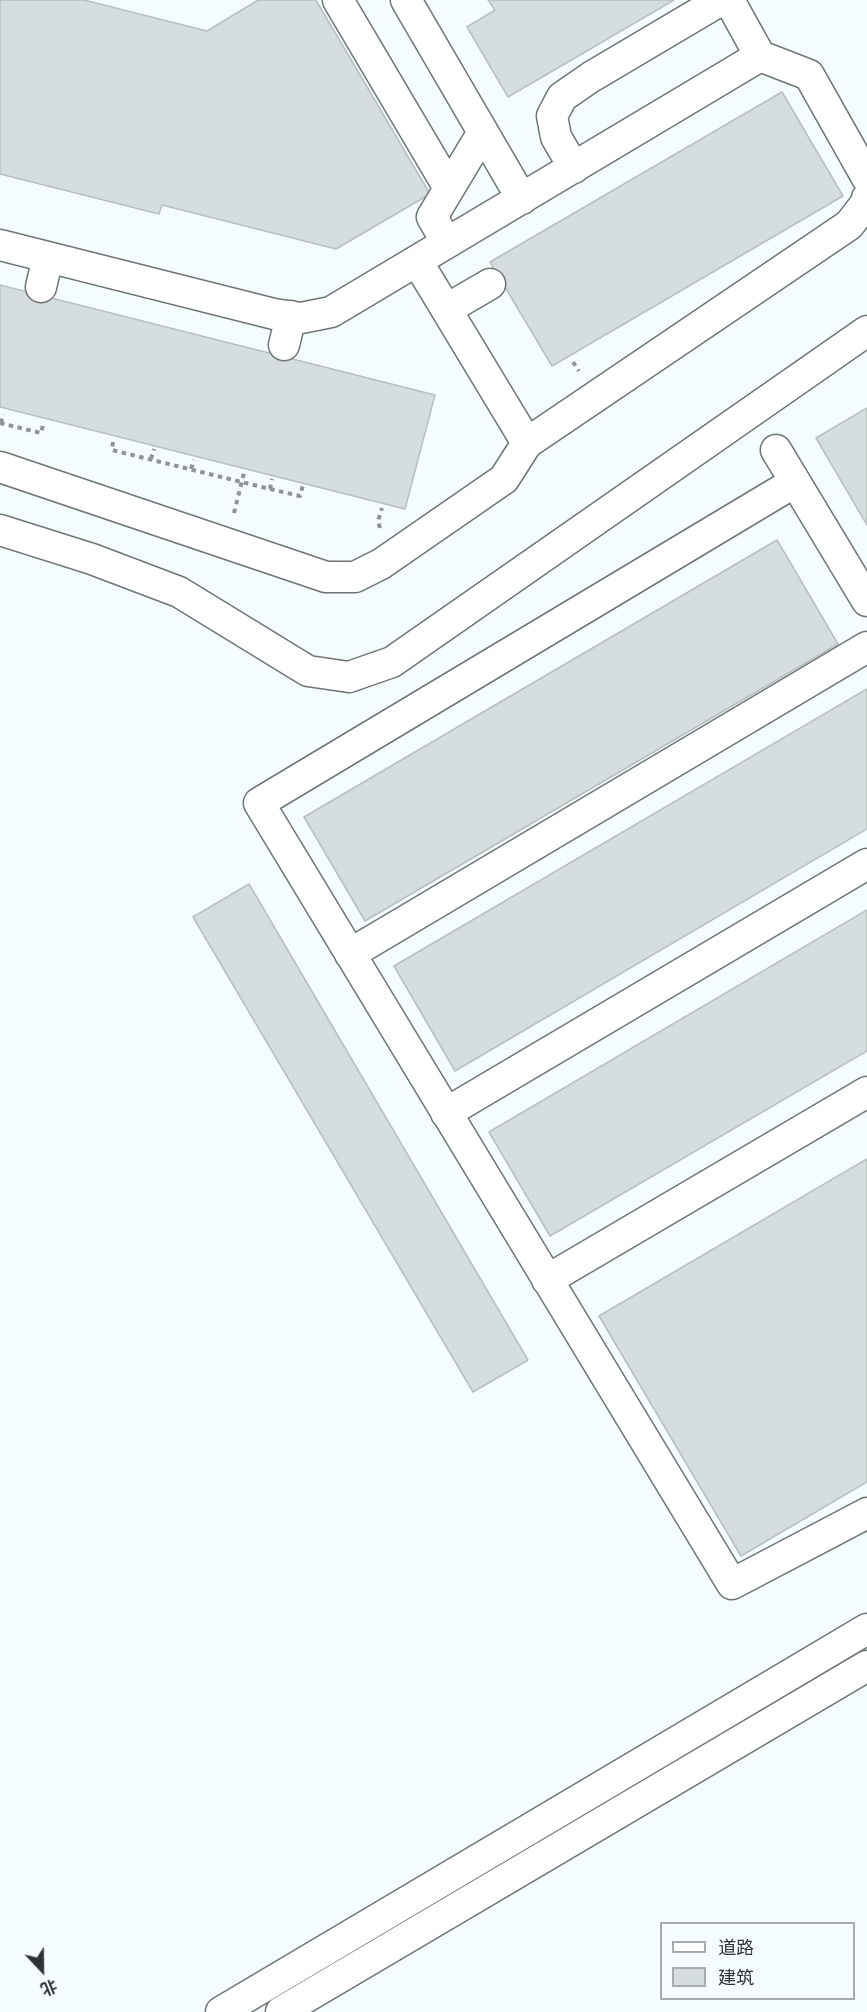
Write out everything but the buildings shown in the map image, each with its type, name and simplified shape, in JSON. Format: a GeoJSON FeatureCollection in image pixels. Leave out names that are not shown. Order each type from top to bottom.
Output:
{"type":"FeatureCollection","features":[{"type":"Feature","properties":{"kind":"street"},"geometry":{"type":"LineString","coordinates":[[338,0],[450,188]]}},
{"type":"Feature","properties":{"kind":"street"},"geometry":{"type":"LineString","coordinates":[[406,0],[522,199]]}},
{"type":"Feature","properties":{"kind":"street"},"geometry":{"type":"LineString","coordinates":[[574,168],[556,137],[552,116],[562,97],[591,77],[720,0]]}},
{"type":"Feature","properties":{"kind":"street"},"geometry":{"type":"LineString","coordinates":[[729,0],[760,56],[809,75],[867,178]]}},
{"type":"Feature","properties":{"kind":"street"},"geometry":{"type":"LineString","coordinates":[[0,245],[274,314],[302,318],[332,312],[760,56]]}},
{"type":"Feature","properties":{"kind":"street"},"geometry":{"type":"LineString","coordinates":[[447,243],[432,217],[483,132]]}},
{"type":"Feature","properties":{"kind":"street"},"geometry":{"type":"LineString","coordinates":[[0,466],[326,577],[355,577],[381,564],[504,480],[527,443],[849,225],[866,203],[867,198]]}},
{"type":"Feature","properties":{"kind":"street"},"geometry":{"type":"LineString","coordinates":[[41,287],[48,257]]}},
{"type":"Feature","properties":{"kind":"street"},"geometry":{"type":"LineString","coordinates":[[417,261],[527,443]]}},
{"type":"Feature","properties":{"kind":"street"},"geometry":{"type":"LineString","coordinates":[[447,309],[490,284]]}},
{"type":"Feature","properties":{"kind":"street"},"geometry":{"type":"LineString","coordinates":[[284,345],[291,316]]}},
{"type":"Feature","properties":{"kind":"street"},"geometry":{"type":"LineString","coordinates":[[0,530],[92,559],[179,592],[308,671],[349,677],[392,662],[867,331]]}},
{"type":"Feature","properties":{"kind":"street"},"geometry":{"type":"LineString","coordinates":[[776,450],[867,602]]}},
{"type":"Feature","properties":{"kind":"street"},"geometry":{"type":"LineString","coordinates":[[795,482],[259,803],[732,1584],[867,1513]]}},
{"type":"Feature","properties":{"kind":"street"},"geometry":{"type":"LineString","coordinates":[[350,954],[867,647]]}},
{"type":"Feature","properties":{"kind":"street"},"geometry":{"type":"LineString","coordinates":[[446,1113],[867,864]]}},
{"type":"Feature","properties":{"kind":"street"},"geometry":{"type":"LineString","coordinates":[[548,1280],[867,1092]]}},
{"type":"Feature","properties":{"kind":"street"},"geometry":{"type":"LineString","coordinates":[[221,2012],[867,1629]]}},
{"type":"Feature","properties":{"kind":"street"},"geometry":{"type":"LineString","coordinates":[[281,2012],[867,1666]]}},
{"type":"Feature","properties":{"kind":"path"},"geometry":{"type":"LineString","coordinates":[[3,414],[0,423],[41,433],[43,425]]}},
{"type":"Feature","properties":{"kind":"path"},"geometry":{"type":"LineString","coordinates":[[113,442],[112,450],[300,496],[303,485]]}},
{"type":"Feature","properties":{"kind":"path"},"geometry":{"type":"LineString","coordinates":[[151,459],[154,449]]}},
{"type":"Feature","properties":{"kind":"path"},"geometry":{"type":"LineString","coordinates":[[192,469],[194,460]]}},
{"type":"Feature","properties":{"kind":"path"},"geometry":{"type":"LineString","coordinates":[[226,543],[244,473]]}},
{"type":"Feature","properties":{"kind":"path"},"geometry":{"type":"LineString","coordinates":[[270,489],[272,479]]}}]}
